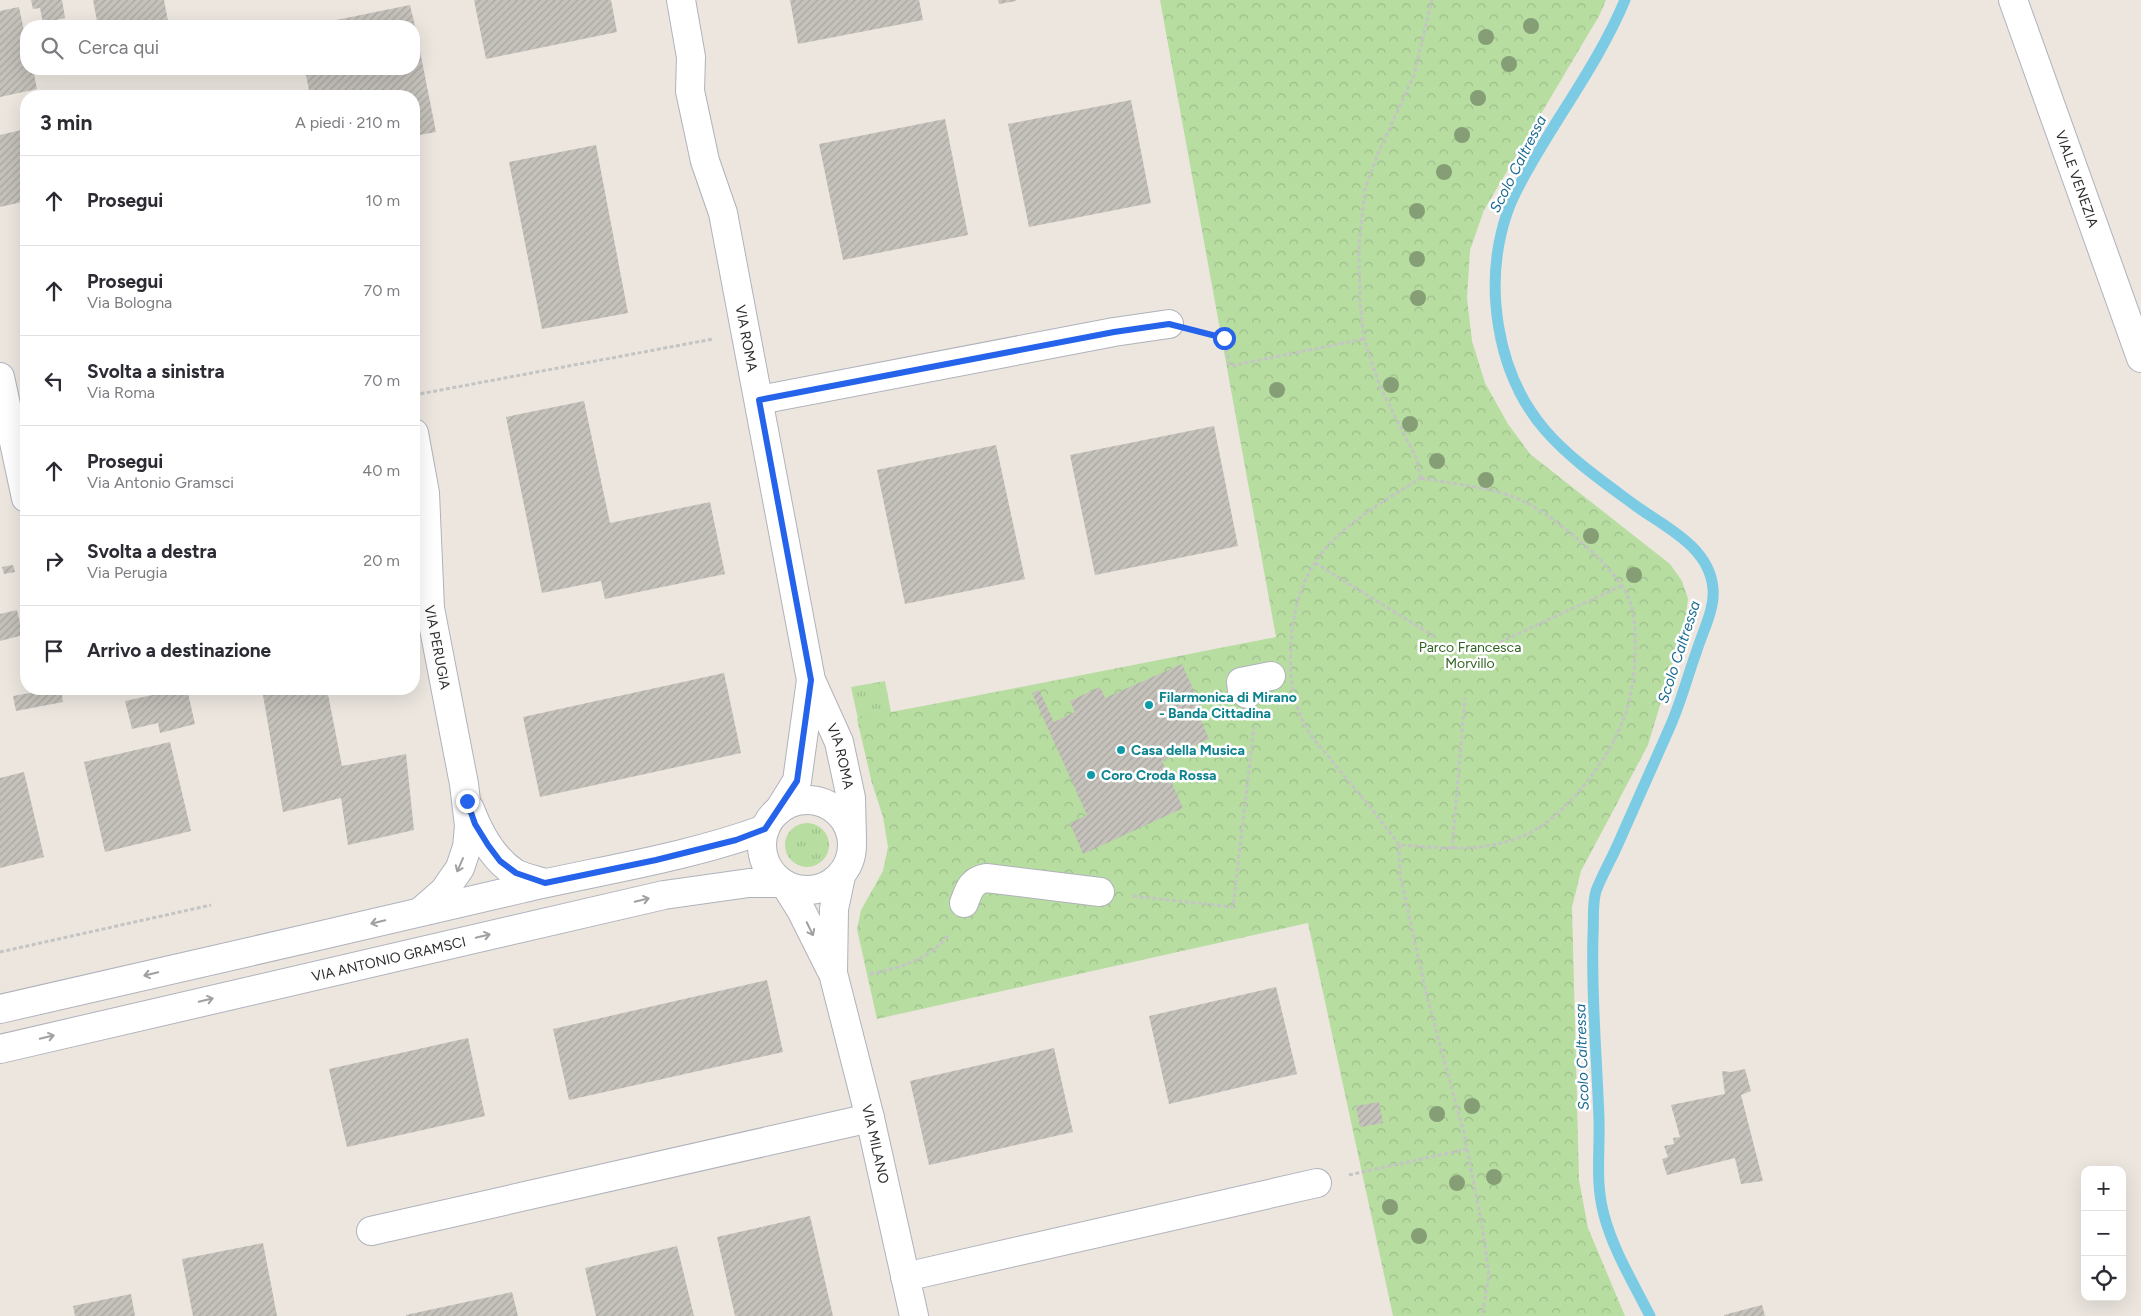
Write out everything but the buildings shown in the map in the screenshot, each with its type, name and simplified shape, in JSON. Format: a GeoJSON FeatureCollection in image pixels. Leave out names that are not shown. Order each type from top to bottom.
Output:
{"type":"FeatureCollection","features":[{"type":"Feature","properties":{"kind":"street","name":"VIA ROMA"},"geometry":{"type":"LineString","coordinates":[[681,0],[691,57],[690,91],[705,161],[723,213],[811,680],[839,742],[851,798],[852,839]]}},
{"type":"Feature","properties":{"kind":"street","name":"VIALE VENEZIA"},"geometry":{"type":"LineString","coordinates":[[2013,0],[2141,358]]}},
{"type":"Feature","properties":{"kind":"street"},"geometry":{"type":"LineString","coordinates":[[759,400],[1114,332],[1169,324]]}},
{"type":"Feature","properties":{"kind":"street"},"geometry":{"type":"LineString","coordinates":[[0,377],[20,470]]}},
{"type":"Feature","properties":{"kind":"street","name":"VIA PERUGIA"},"geometry":{"type":"LineString","coordinates":[[419,913],[444,891],[460,868],[467,848],[469,826],[467,801],[430,608],[425,493],[420,466]]}},
{"type":"Feature","properties":{"kind":"street"},"geometry":{"type":"LineString","coordinates":[[1247,694],[1242,690],[1241,682],[1271,676]]}},
{"type":"Feature","properties":{"kind":"street","name":"VIA ROMA"},"geometry":{"type":"LineString","coordinates":[[772,820],[797,781],[811,680]]}},
{"type":"Feature","properties":{"kind":"street"},"geometry":{"type":"LineString","coordinates":[[0,1008],[545,883],[656,860],[736,840],[772,820],[789,804],[802,800],[816,801],[830,806],[841,814],[849,826],[852,839],[852,853],[848,866],[841,876],[830,884],[818,889],[798,890],[783,885],[769,868],[763,856],[762,842],[772,820]]}},
{"type":"Feature","properties":{"kind":"street","name":"VIA PERUGIA"},"geometry":{"type":"LineString","coordinates":[[467,801],[475,824],[500,861],[516,873],[545,883]]}},
{"type":"Feature","properties":{"kind":"street","name":"VIA MILANO"},"geometry":{"type":"LineString","coordinates":[[833,973],[834,909],[841,876]]}},
{"type":"Feature","properties":{"kind":"street"},"geometry":{"type":"LineString","coordinates":[[964,903],[972,884],[986,878],[1100,892]]}},
{"type":"Feature","properties":{"kind":"street","name":"VIA ANTONIO GRAMSCI"},"geometry":{"type":"LineString","coordinates":[[0,1048],[664,895],[748,883],[783,885]]}},
{"type":"Feature","properties":{"kind":"street","name":"VIA MILANO"},"geometry":{"type":"LineString","coordinates":[[783,885],[801,910],[833,973],[870,1118],[914,1316]]}},
{"type":"Feature","properties":{"kind":"street"},"geometry":{"type":"LineString","coordinates":[[371,1231],[870,1118]]}},
{"type":"Feature","properties":{"kind":"street"},"geometry":{"type":"LineString","coordinates":[[905,1277],[1317,1183]]}},
{"type":"Feature","properties":{"kind":"path"},"geometry":{"type":"LineString","coordinates":[[1421,478],[1416,458],[1380,387],[1364,339],[1360,303],[1359,246],[1365,189],[1379,151],[1414,75],[1432,0]]}},
{"type":"Feature","properties":{"kind":"path"},"geometry":{"type":"LineString","coordinates":[[1169,324],[1224,338],[1230,366],[1364,339]]}},
{"type":"Feature","properties":{"kind":"path"},"geometry":{"type":"LineString","coordinates":[[420,393],[747,333]]}},
{"type":"Feature","properties":{"kind":"path"},"geometry":{"type":"LineString","coordinates":[[1399,845],[1452,849],[1493,846],[1532,832],[1546,822],[1573,798],[1604,757],[1624,717],[1636,648],[1635,619],[1630,600],[1621,586],[1593,553],[1566,530],[1531,505],[1504,494],[1421,478],[1369,511],[1340,532],[1327,545],[1305,577],[1293,615],[1289,670],[1299,714],[1308,731],[1380,818],[1399,845],[1400,875],[1427,998],[1464,1133],[1483,1231],[1489,1275],[1482,1316]]}},
{"type":"Feature","properties":{"kind":"path"},"geometry":{"type":"LineString","coordinates":[[1315,563],[1436,637]]}},
{"type":"Feature","properties":{"kind":"path"},"geometry":{"type":"LineString","coordinates":[[1500,642],[1621,586]]}},
{"type":"Feature","properties":{"kind":"path"},"geometry":{"type":"LineString","coordinates":[[1100,892],[1232,907],[1257,704],[1247,694]]}},
{"type":"Feature","properties":{"kind":"path"},"geometry":{"type":"LineString","coordinates":[[1452,849],[1465,698]]}},
{"type":"Feature","properties":{"kind":"path"},"geometry":{"type":"LineString","coordinates":[[866,975],[914,961],[941,945],[955,926],[964,903]]}},
{"type":"Feature","properties":{"kind":"path"},"geometry":{"type":"LineString","coordinates":[[0,952],[211,905]]}},
{"type":"Feature","properties":{"kind":"path"},"geometry":{"type":"LineString","coordinates":[[1317,1183],[1467,1150]]}},
{"type":"Feature","properties":{"kind":"green space","name":"Parco Francesca Morvillo"},"geometry":{"type":"Polygon","coordinates":[[[1160,0],[1606,0],[1599,16],[1484,210],[1470,250],[1467,298],[1472,341],[1485,383],[1508,424],[1530,454],[1670,564],[1682,581],[1688,599],[1685,622],[1648,745],[1581,871],[1572,907],[1579,1180],[1588,1228],[1625,1316],[1393,1316],[1308,923],[877,1019],[857,929],[861,910],[883,871],[888,847],[883,817],[872,783],[857,719],[1276,637],[1160,0]]]}},
{"type":"Feature","properties":{"kind":"green space"},"geometry":{"type":"Polygon","coordinates":[[[885,681],[891,712],[953,701],[872,783],[851,687],[885,681]]]}},
{"type":"Feature","properties":{"kind":"green space"},"geometry":{"type":"Polygon","coordinates":[[[811,823],[823,829],[828,836],[828,854],[823,861],[816,866],[803,867],[795,864],[788,857],[785,841],[788,833],[795,826],[811,823]]]}},
{"type":"Feature","properties":{"kind":"waterway","name":"Scolo Caltressa"},"geometry":{"type":"LineString","coordinates":[[1625,0],[1606,40],[1537,154],[1513,198],[1500,240],[1496,269],[1496,298],[1499,327],[1505,355],[1515,382],[1528,407],[1545,430],[1565,451],[1588,470],[1672,530],[1695,550],[1704,561],[1710,574],[1713,589],[1710,613],[1677,711],[1598,885],[1594,901],[1593,981],[1601,1203],[1608,1228],[1624,1267],[1650,1316]]}},
{"type":"Feature","properties":{"kind":"place","name":"Filarmonica di Mirano - Banda Cittadina"},"geometry":{"type":"Point","coordinates":[1149,705]}},
{"type":"Feature","properties":{"kind":"place","name":"Casa della Musica"},"geometry":{"type":"Point","coordinates":[1121,750]}},
{"type":"Feature","properties":{"kind":"place","name":"Coro Croda Rossa"},"geometry":{"type":"Point","coordinates":[1091,775]}},
{"type":"Feature","properties":{"kind":"route"},"geometry":{"type":"LineString","coordinates":[[467,801],[475,824],[500,861],[516,873],[545,883],[656,860],[736,840],[765,829],[771,818],[779,810],[797,781],[811,680],[759,400],[1114,332],[1169,324],[1224,338]]}}]}
